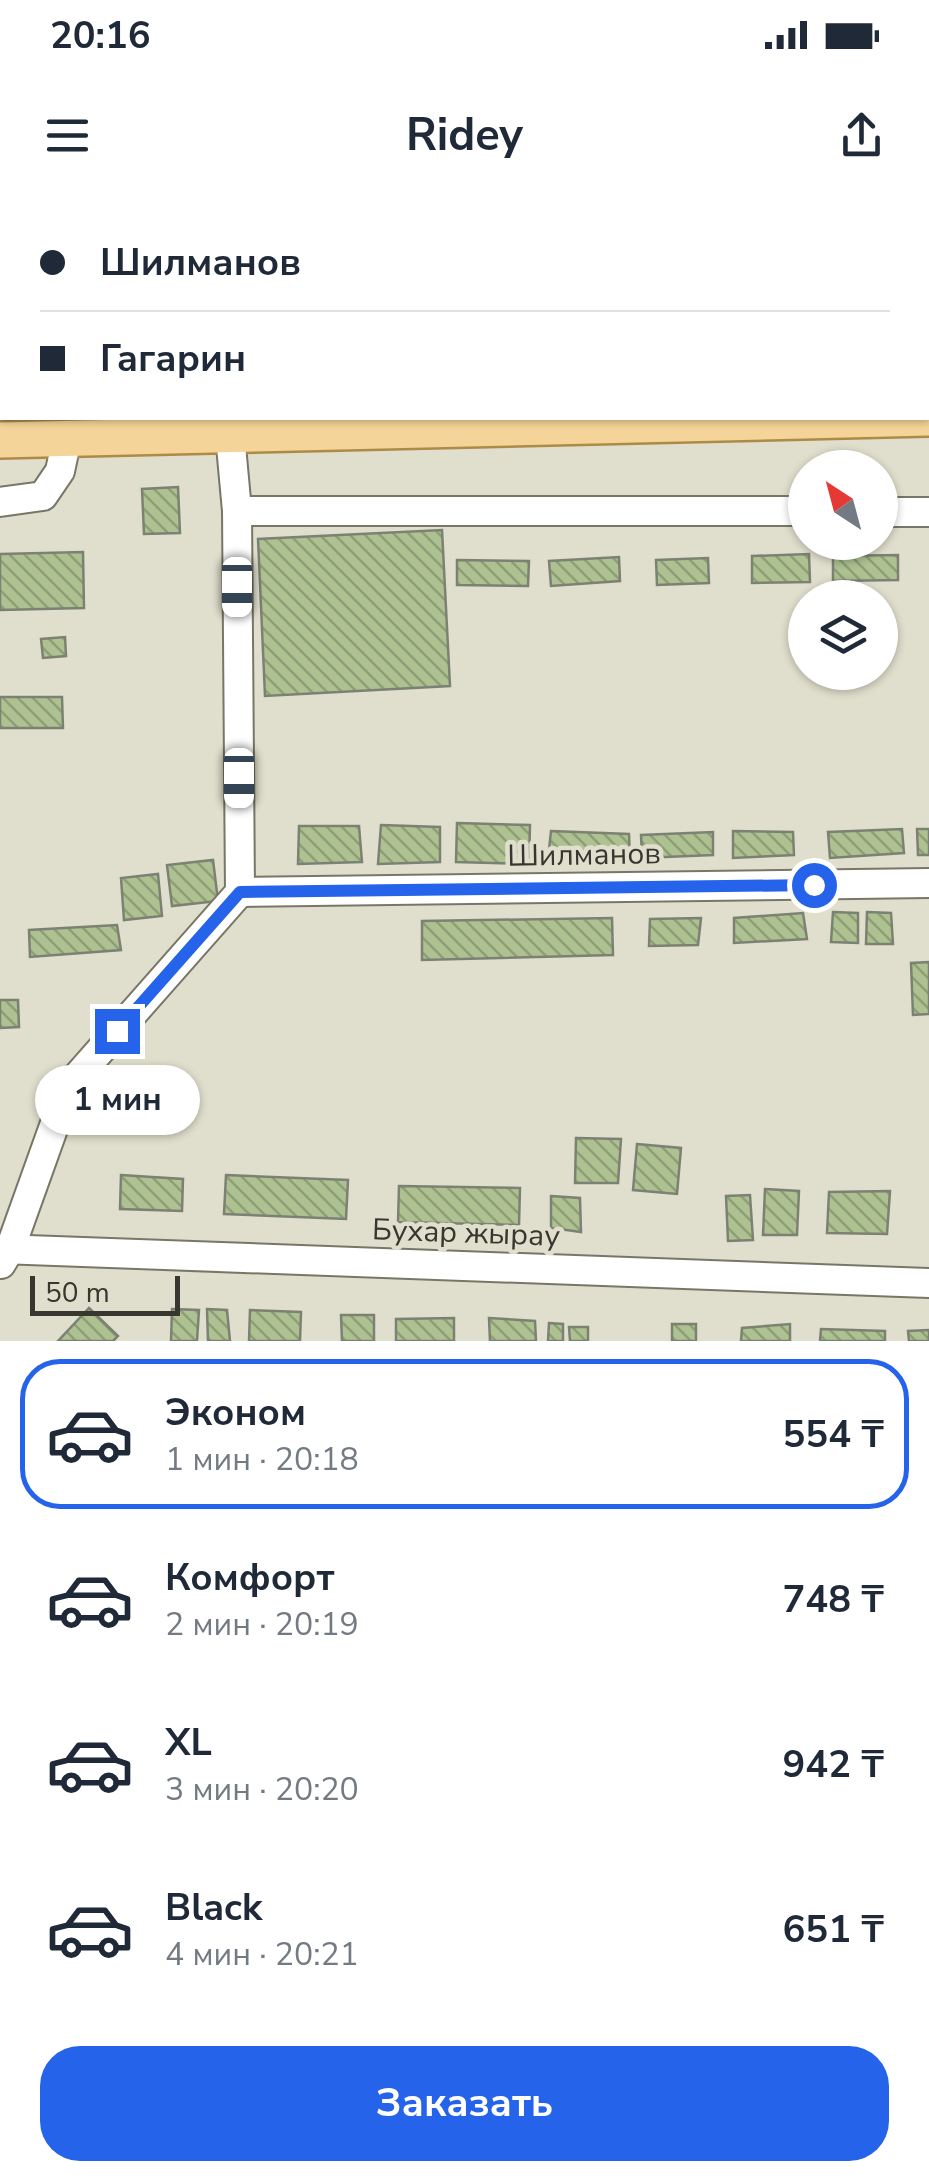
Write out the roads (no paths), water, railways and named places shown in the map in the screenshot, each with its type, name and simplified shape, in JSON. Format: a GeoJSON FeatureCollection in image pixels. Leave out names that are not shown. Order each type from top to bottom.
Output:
{"type":"FeatureCollection","features":[{"type":"Feature","properties":{"kind":"main road"},"geometry":{"type":"LineString","coordinates":[[0,440],[842,420]]}},
{"type":"Feature","properties":{"kind":"street"},"geometry":{"type":"LineString","coordinates":[[3,1254],[68,1087],[240,892],[236,511],[230,434]]}},
{"type":"Feature","properties":{"kind":"street"},"geometry":{"type":"LineString","coordinates":[[0,502],[43,496],[52,487],[67,438]]}},
{"type":"Feature","properties":{"kind":"street"},"geometry":{"type":"LineString","coordinates":[[236,511],[788,512]]}},
{"type":"Feature","properties":{"kind":"street"},"geometry":{"type":"LineString","coordinates":[[898,512],[929,512]]}},
{"type":"Feature","properties":{"kind":"street","name":"Шилманов"},"geometry":{"type":"LineString","coordinates":[[240,892],[929,883]]}},
{"type":"Feature","properties":{"kind":"street","name":"Бухар жырау"},"geometry":{"type":"LineString","coordinates":[[3,1254],[929,1282]]}}]}
